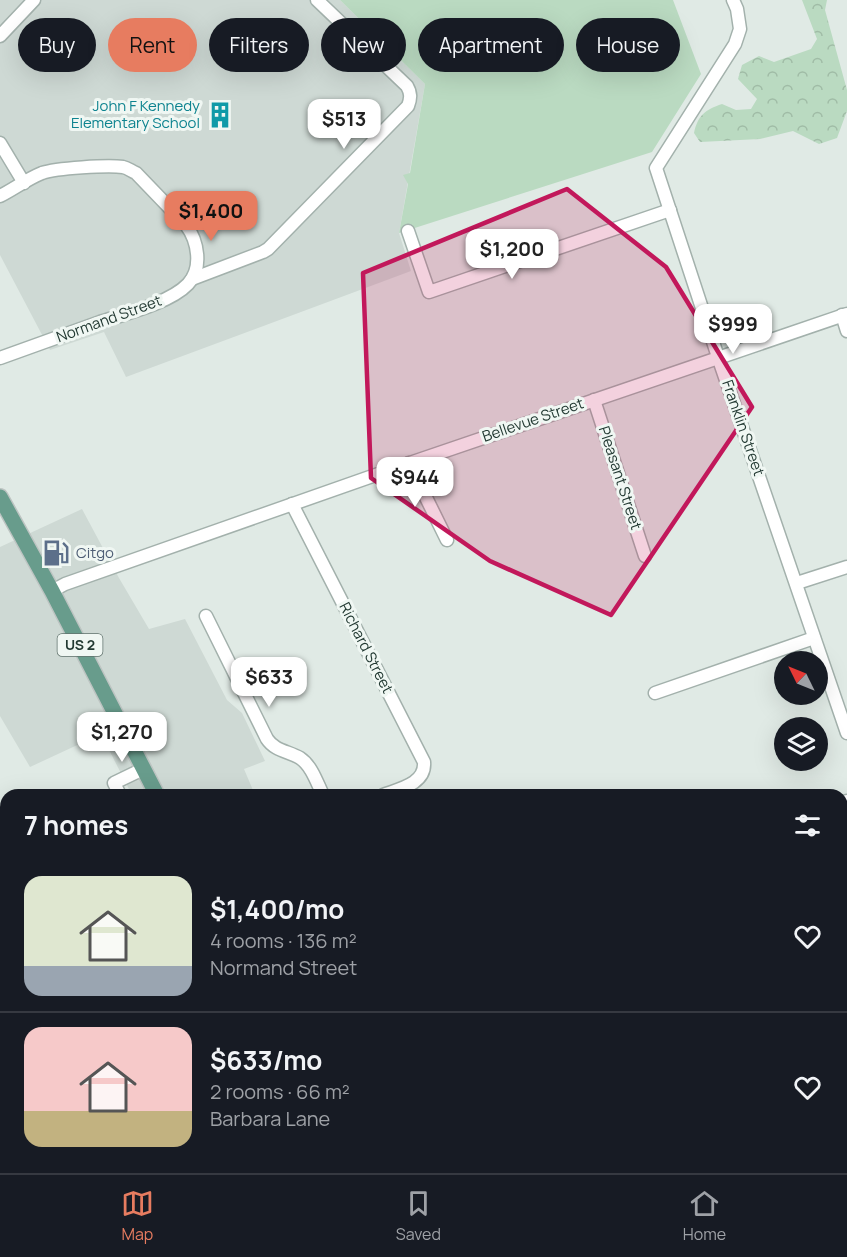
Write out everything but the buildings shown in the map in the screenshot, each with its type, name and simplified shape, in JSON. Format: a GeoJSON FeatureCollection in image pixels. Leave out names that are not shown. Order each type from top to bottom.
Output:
{"type":"FeatureCollection","features":[{"type":"Feature","properties":{"kind":"main road","name":"US 2"},"geometry":{"type":"LineString","coordinates":[[0,497],[52,591],[154,789]]}},
{"type":"Feature","properties":{"kind":"street"},"geometry":{"type":"LineString","coordinates":[[0,36],[34,0]]}},
{"type":"Feature","properties":{"kind":"street","name":"Normand Street"},"geometry":{"type":"LineString","coordinates":[[0,358],[144,308],[173,295],[187,286],[192,279],[268,249],[408,106],[411,94],[407,86],[317,0]]}},
{"type":"Feature","properties":{"kind":"street","name":"Franklin Street"},"geometry":{"type":"LineString","coordinates":[[733,0],[740,28],[735,44],[656,168],[847,733]]}},
{"type":"Feature","properties":{"kind":"street"},"geometry":{"type":"LineString","coordinates":[[0,143],[24,183]]}},
{"type":"Feature","properties":{"kind":"street"},"geometry":{"type":"LineString","coordinates":[[0,196],[42,173],[96,167],[129,169],[136,173],[192,232],[198,255],[192,279]]}},
{"type":"Feature","properties":{"kind":"street"},"geometry":{"type":"LineString","coordinates":[[408,231],[429,292],[670,210]]}},
{"type":"Feature","properties":{"kind":"street"},"geometry":{"type":"LineString","coordinates":[[844,315],[847,331]]}},
{"type":"Feature","properties":{"kind":"street","name":"Bellevue Street"},"geometry":{"type":"LineString","coordinates":[[52,591],[65,584],[409,463],[844,315]]}},
{"type":"Feature","properties":{"kind":"street","name":"Pleasant Street"},"geometry":{"type":"LineString","coordinates":[[594,400],[645,556]]}},
{"type":"Feature","properties":{"kind":"street"},"geometry":{"type":"LineString","coordinates":[[409,463],[447,540]]}},
{"type":"Feature","properties":{"kind":"street","name":"Richard Street"},"geometry":{"type":"LineString","coordinates":[[292,504],[422,759],[424,769],[422,775],[409,789]]}},
{"type":"Feature","properties":{"kind":"street"},"geometry":{"type":"LineString","coordinates":[[797,583],[847,567]]}},
{"type":"Feature","properties":{"kind":"street"},"geometry":{"type":"LineString","coordinates":[[206,616],[267,739],[274,747],[296,756],[306,764],[320,789]]}},
{"type":"Feature","properties":{"kind":"street"},"geometry":{"type":"LineString","coordinates":[[655,693],[814,638]]}},
{"type":"Feature","properties":{"kind":"street"},"geometry":{"type":"LineString","coordinates":[[117,789],[114,783],[143,769]]}},
{"type":"Feature","properties":{"kind":"highlighted area"},"geometry":{"type":"Polygon","coordinates":[[[567,189],[666,267],[752,407],[611,615],[490,561],[371,478],[363,273],[567,189]]]}},
{"type":"Feature","properties":{"kind":"shaded area"},"geometry":{"type":"Polygon","coordinates":[[[0,0],[340,0],[358,18],[321,18],[321,72],[406,72],[406,65],[425,84],[399,233],[411,271],[126,377],[104,332],[50,350],[0,255],[0,0]]]}},
{"type":"Feature","properties":{"kind":"shaded area"},"geometry":{"type":"Polygon","coordinates":[[[82,509],[149,629],[185,619],[227,700],[242,713],[265,761],[244,769],[252,789],[129,789],[101,734],[30,767],[0,716],[0,547],[82,509]]]}},
{"type":"Feature","properties":{"kind":"green space"},"geometry":{"type":"Polygon","coordinates":[[[340,0],[673,0],[680,18],[576,18],[576,72],[680,72],[680,18],[701,74],[652,152],[399,233],[408,184],[403,175],[410,173],[425,84],[406,65],[406,18],[358,18],[340,0]]]}},
{"type":"Feature","properties":{"kind":"green space"},"geometry":{"type":"Polygon","coordinates":[[[802,0],[827,0],[825,10],[847,90],[847,111],[837,138],[819,144],[793,131],[760,139],[700,142],[694,133],[700,117],[707,111],[722,104],[736,110],[751,109],[757,99],[738,79],[742,65],[759,56],[774,62],[811,49],[817,39],[802,0]]]}},
{"type":"Feature","properties":{"kind":"place","name":"John F Kennedy Elementary School"},"geometry":{"type":"Point","coordinates":[220,115]}},
{"type":"Feature","properties":{"kind":"place","name":"Citgo"},"geometry":{"type":"Point","coordinates":[56,553]}}]}
